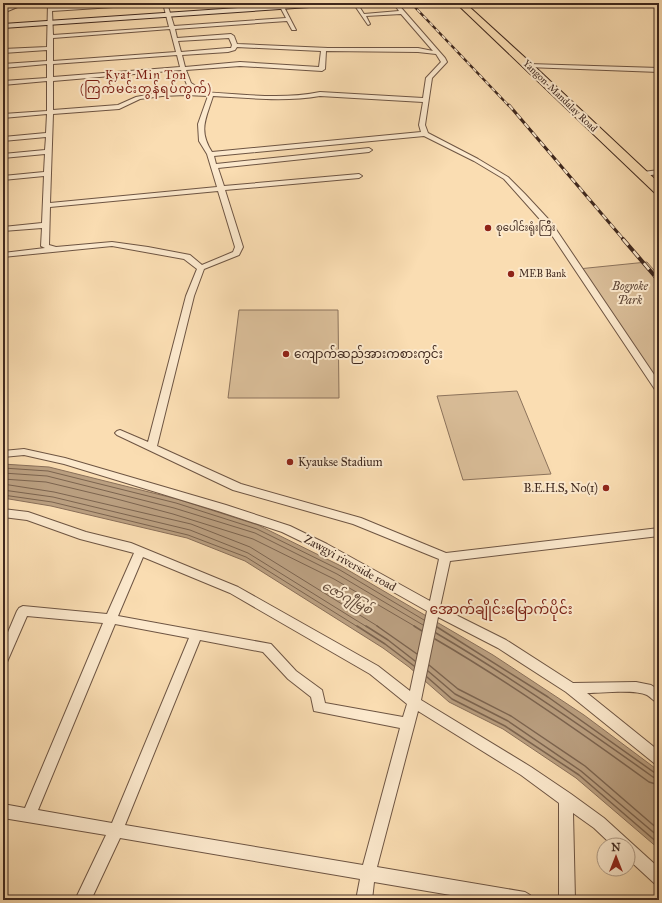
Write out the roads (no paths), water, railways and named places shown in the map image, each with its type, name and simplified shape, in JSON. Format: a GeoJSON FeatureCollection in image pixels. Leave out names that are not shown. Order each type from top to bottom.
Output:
{"type":"FeatureCollection","features":[{"type":"Feature","properties":{"kind":"highway","name":"Yangon-Mandalay Road"},"geometry":{"type":"LineString","coordinates":[[460,3],[529,66],[659,190]]}},
{"type":"Feature","properties":{"kind":"street"},"geometry":{"type":"LineString","coordinates":[[3,12],[25,3]]}},
{"type":"Feature","properties":{"kind":"street"},"geometry":{"type":"LineString","coordinates":[[50,3],[50,113],[45,246],[54,249]]}},
{"type":"Feature","properties":{"kind":"street"},"geometry":{"type":"LineString","coordinates":[[50,10],[159,3]]}},
{"type":"Feature","properties":{"kind":"street"},"geometry":{"type":"LineString","coordinates":[[165,3],[183,68],[189,84],[199,90],[199,94]]}},
{"type":"Feature","properties":{"kind":"street"},"geometry":{"type":"LineString","coordinates":[[3,26],[169,15],[281,5],[340,3]]}},
{"type":"Feature","properties":{"kind":"street"},"geometry":{"type":"LineString","coordinates":[[356,3],[368,24]]}},
{"type":"Feature","properties":{"kind":"street"},"geometry":{"type":"LineString","coordinates":[[395,3],[444,62],[429,78],[422,125],[426,134]]}},
{"type":"Feature","properties":{"kind":"street"},"geometry":{"type":"LineString","coordinates":[[281,5],[294,29]]}},
{"type":"Feature","properties":{"kind":"street"},"geometry":{"type":"LineString","coordinates":[[364,15],[403,12]]}},
{"type":"Feature","properties":{"kind":"street"},"geometry":{"type":"LineString","coordinates":[[50,37],[289,19]]}},
{"type":"Feature","properties":{"kind":"street"},"geometry":{"type":"LineString","coordinates":[[175,40],[231,36],[235,45]]}},
{"type":"Feature","properties":{"kind":"street"},"geometry":{"type":"LineString","coordinates":[[235,45],[324,50],[418,50],[438,53]]}},
{"type":"Feature","properties":{"kind":"street"},"geometry":{"type":"LineString","coordinates":[[3,66],[228,50],[232,49],[235,45]]}},
{"type":"Feature","properties":{"kind":"street"},"geometry":{"type":"LineString","coordinates":[[3,51],[49,48]]}},
{"type":"Feature","properties":{"kind":"street"},"geometry":{"type":"LineString","coordinates":[[3,83],[240,64],[322,69],[324,50]]}},
{"type":"Feature","properties":{"kind":"street"},"geometry":{"type":"LineString","coordinates":[[529,66],[659,70]]}},
{"type":"Feature","properties":{"kind":"street"},"geometry":{"type":"LineString","coordinates":[[3,116],[119,106],[138,98],[162,94],[199,94],[280,98],[304,97],[320,94],[425,100]]}},
{"type":"Feature","properties":{"kind":"street"},"geometry":{"type":"LineString","coordinates":[[151,448],[190,296],[201,268],[236,253],[240,248],[210,154],[202,141],[201,124],[211,95]]}},
{"type":"Feature","properties":{"kind":"street"},"geometry":{"type":"LineString","coordinates":[[210,154],[426,134],[463,153],[506,178],[548,224],[659,389]]}},
{"type":"Feature","properties":{"kind":"street"},"geometry":{"type":"LineString","coordinates":[[3,139],[49,135]]}},
{"type":"Feature","properties":{"kind":"street"},"geometry":{"type":"LineString","coordinates":[[214,166],[369,150]]}},
{"type":"Feature","properties":{"kind":"street"},"geometry":{"type":"LineString","coordinates":[[3,156],[48,152]]}},
{"type":"Feature","properties":{"kind":"street"},"geometry":{"type":"LineString","coordinates":[[643,174],[659,172]]}},
{"type":"Feature","properties":{"kind":"street"},"geometry":{"type":"LineString","coordinates":[[3,178],[48,174]]}},
{"type":"Feature","properties":{"kind":"street"},"geometry":{"type":"LineString","coordinates":[[46,205],[222,190],[359,176]]}},
{"type":"Feature","properties":{"kind":"street"},"geometry":{"type":"LineString","coordinates":[[3,228],[46,225]]}},
{"type":"Feature","properties":{"kind":"street"},"geometry":{"type":"LineString","coordinates":[[3,255],[112,244],[148,249],[187,257],[201,268]]}},
{"type":"Feature","properties":{"kind":"street"},"geometry":{"type":"LineString","coordinates":[[120,433],[237,487],[357,521],[445,557],[659,532]]}},
{"type":"Feature","properties":{"kind":"street","name":"Zawgyi riverside road"},"geometry":{"type":"LineString","coordinates":[[3,454],[24,452],[65,461],[222,508],[286,529],[323,547],[435,610],[502,644],[571,688],[659,759]]}},
{"type":"Feature","properties":{"kind":"street"},"geometry":{"type":"LineString","coordinates":[[3,512],[28,516],[84,536],[127,546],[181,566],[234,590],[374,670],[414,702],[526,771],[599,823],[614,837]]}},
{"type":"Feature","properties":{"kind":"street"},"geometry":{"type":"LineString","coordinates":[[29,815],[140,551]]}},
{"type":"Feature","properties":{"kind":"street"},"geometry":{"type":"LineString","coordinates":[[364,900],[368,873],[414,702],[435,610],[445,557]]}},
{"type":"Feature","properties":{"kind":"street"},"geometry":{"type":"LineString","coordinates":[[3,658],[23,611],[111,618],[196,636],[267,648],[292,675],[317,694],[319,707],[408,724]]}},
{"type":"Feature","properties":{"kind":"street"},"geometry":{"type":"LineString","coordinates":[[83,900],[116,830],[196,636]]}},
{"type":"Feature","properties":{"kind":"street"},"geometry":{"type":"LineString","coordinates":[[571,688],[636,687],[651,690],[659,698]]}},
{"type":"Feature","properties":{"kind":"street"},"geometry":{"type":"LineString","coordinates":[[566,799],[568,900]]}},
{"type":"Feature","properties":{"kind":"street"},"geometry":{"type":"LineString","coordinates":[[3,811],[525,900]]}},
{"type":"Feature","properties":{"kind":"street"},"geometry":{"type":"LineString","coordinates":[[636,856],[659,878]]}},
{"type":"Feature","properties":{"kind":"water","name":"ဇော်ဂျီမြစ်"},"geometry":{"type":"Polygon","coordinates":[[[3,464],[49,467],[177,499],[258,525],[341,566],[493,655],[584,715],[659,771],[659,849],[576,778],[503,729],[449,702],[409,667],[383,648],[245,561],[187,538],[51,506],[3,498],[3,464]]]}},
{"type":"Feature","properties":{"kind":"railway"},"geometry":{"type":"LineString","coordinates":[[411,3],[509,106]]}},
{"type":"Feature","properties":{"kind":"railway"},"geometry":{"type":"LineString","coordinates":[[509,105],[624,240]]}},
{"type":"Feature","properties":{"kind":"railway"},"geometry":{"type":"LineString","coordinates":[[623,239],[659,281]]}},
{"type":"Feature","properties":{"kind":"place","name":"စုပေါင်းရုံးကြီး"},"geometry":{"type":"Point","coordinates":[488,228]}},
{"type":"Feature","properties":{"kind":"place","name":"MEB Bank"},"geometry":{"type":"Point","coordinates":[511,274]}},
{"type":"Feature","properties":{"kind":"place","name":"ကျောက်ဆည်အားကစားကွင်း"},"geometry":{"type":"Point","coordinates":[286,354]}},
{"type":"Feature","properties":{"kind":"place","name":"Kyaukse Stadium"},"geometry":{"type":"Point","coordinates":[290,462]}},
{"type":"Feature","properties":{"kind":"place","name":"B.E.H.S, No(1)"},"geometry":{"type":"Point","coordinates":[606,488]}},
{"type":"Feature","properties":{"kind":"district","name":"Kyat Min Ton (ကြက်မင်းတွန်ရပ်ကွက်)"},"geometry":{"type":"Point","coordinates":[146,82]}},
{"type":"Feature","properties":{"kind":"district","name":"အောက်ချိုင်းမြောက်ပိုင်း"},"geometry":{"type":"Point","coordinates":[501,609]}},
{"type":"Feature","properties":{"kind":"park label","name":"Bogyoke Park"},"geometry":{"type":"Point","coordinates":[630,293]}}]}
